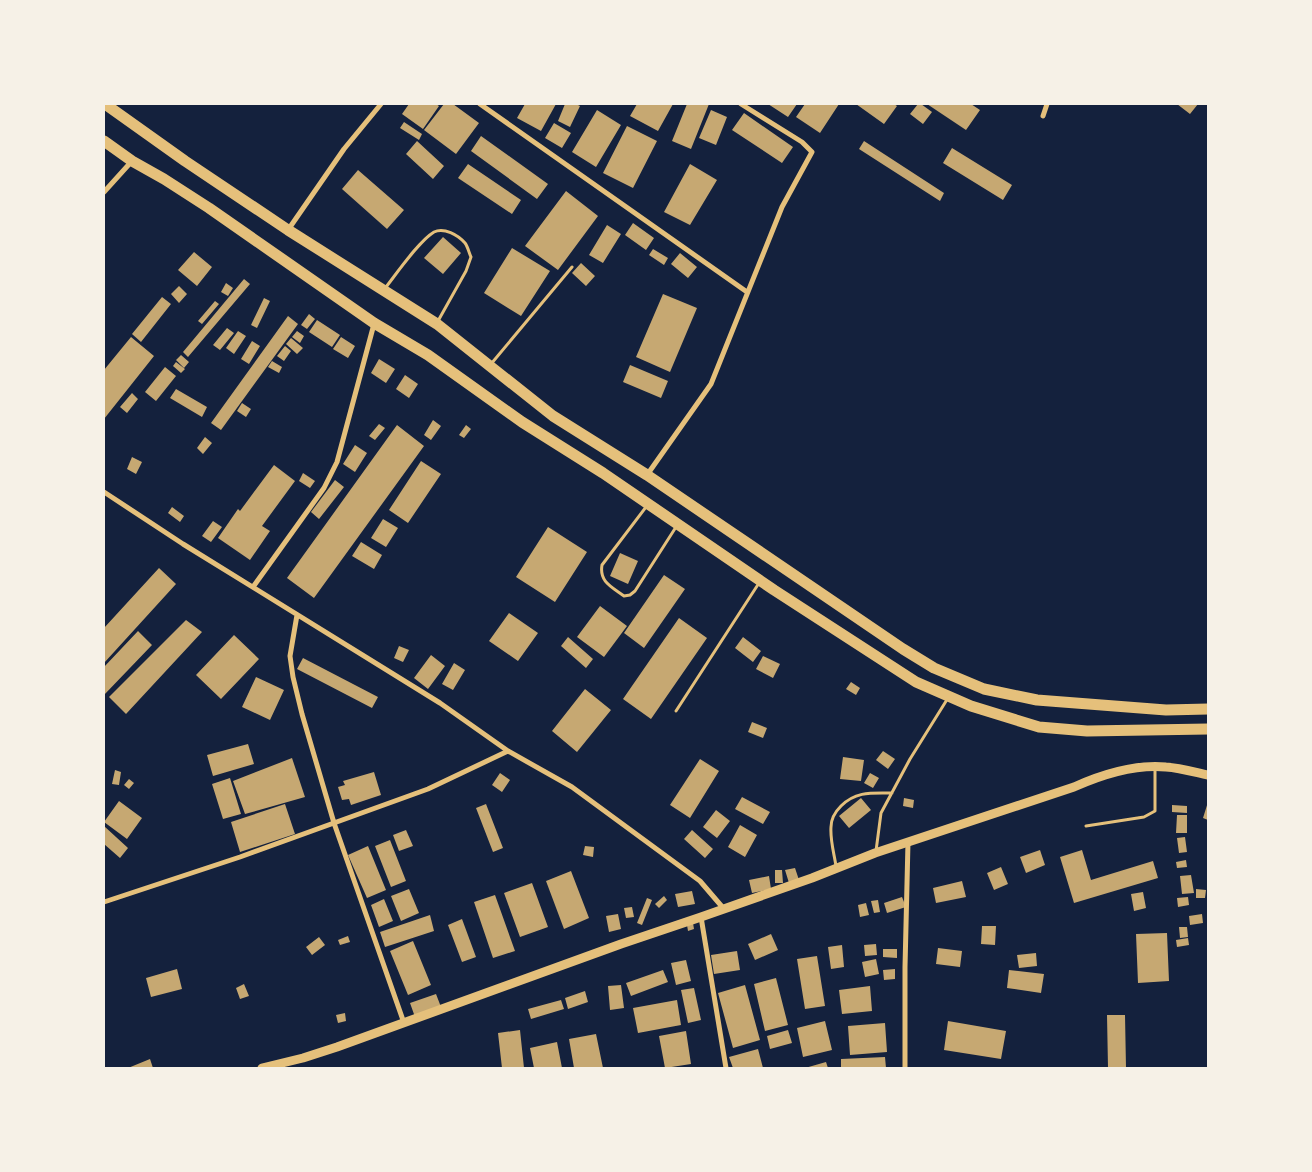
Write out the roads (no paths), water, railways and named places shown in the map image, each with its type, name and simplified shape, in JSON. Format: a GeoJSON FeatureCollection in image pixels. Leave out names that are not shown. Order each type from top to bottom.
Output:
{"type":"FeatureCollection","features":[{"type":"Feature","properties":{"kind":"main road"},"geometry":{"type":"LineString","coordinates":[[105,104],[185,161],[288,230],[437,324],[553,416],[647,475],[903,649],[934,668],[984,689],[1037,700],[1166,710],[1208,709]]}},
{"type":"Feature","properties":{"kind":"main road"},"geometry":{"type":"LineString","coordinates":[[104,141],[132,161],[209,208],[374,323],[428,356],[522,422],[603,473],[760,581],[916,682],[971,706],[1039,727],[1087,731],[1208,729]]}},
{"type":"Feature","properties":{"kind":"street"},"geometry":{"type":"LineString","coordinates":[[288,230],[344,149],[381,104]]}},
{"type":"Feature","properties":{"kind":"street"},"geometry":{"type":"LineString","coordinates":[[480,104],[747,292]]}},
{"type":"Feature","properties":{"kind":"street"},"geometry":{"type":"LineString","coordinates":[[647,475],[712,384],[782,207],[812,152],[802,142],[741,104]]}},
{"type":"Feature","properties":{"kind":"street"},"geometry":{"type":"LineString","coordinates":[[1043,116],[1047,104]]}},
{"type":"Feature","properties":{"kind":"street"},"geometry":{"type":"LineString","coordinates":[[104,192],[132,161]]}},
{"type":"Feature","properties":{"kind":"street"},"geometry":{"type":"LineString","coordinates":[[253,587],[324,488],[337,462],[374,323]]}},
{"type":"Feature","properties":{"kind":"street"},"geometry":{"type":"LineString","coordinates":[[104,492],[297,615],[440,703],[508,751],[572,787],[700,881],[724,908]]}},
{"type":"Feature","properties":{"kind":"street"},"geometry":{"type":"LineString","coordinates":[[297,615],[290,656],[293,676],[334,823],[404,1023]]}},
{"type":"Feature","properties":{"kind":"street"},"geometry":{"type":"LineString","coordinates":[[104,902],[240,857],[428,789],[508,751]]}},
{"type":"Feature","properties":{"kind":"street"},"geometry":{"type":"LineString","coordinates":[[265,1068],[303,1058],[404,1023],[875,853],[1074,787],[1097,777],[1136,767],[1165,767],[1208,775]]}},
{"type":"Feature","properties":{"kind":"street"},"geometry":{"type":"LineString","coordinates":[[905,1068],[908,842]]}},
{"type":"Feature","properties":{"kind":"street"},"geometry":{"type":"LineString","coordinates":[[701,917],[726,1068]]}},
{"type":"Feature","properties":{"kind":"lane"},"geometry":{"type":"LineString","coordinates":[[383,291],[415,250],[434,232],[443,230],[454,234],[465,244],[471,257],[466,271],[437,324]]}},
{"type":"Feature","properties":{"kind":"lane"},"geometry":{"type":"LineString","coordinates":[[490,367],[572,267]]}},
{"type":"Feature","properties":{"kind":"lane"},"geometry":{"type":"LineString","coordinates":[[648,504],[602,565],[600,573],[603,580],[624,596],[630,595],[635,591],[678,525]]}},
{"type":"Feature","properties":{"kind":"lane"},"geometry":{"type":"LineString","coordinates":[[676,711],[760,581]]}},
{"type":"Feature","properties":{"kind":"lane"},"geometry":{"type":"LineString","coordinates":[[875,853],[882,813],[910,759],[948,697]]}},
{"type":"Feature","properties":{"kind":"lane"},"geometry":{"type":"LineString","coordinates":[[1086,826],[1153,814],[1156,811],[1156,767]]}},
{"type":"Feature","properties":{"kind":"lane"},"geometry":{"type":"LineString","coordinates":[[836,868],[830,826],[833,814],[855,795],[892,793]]}}]}
